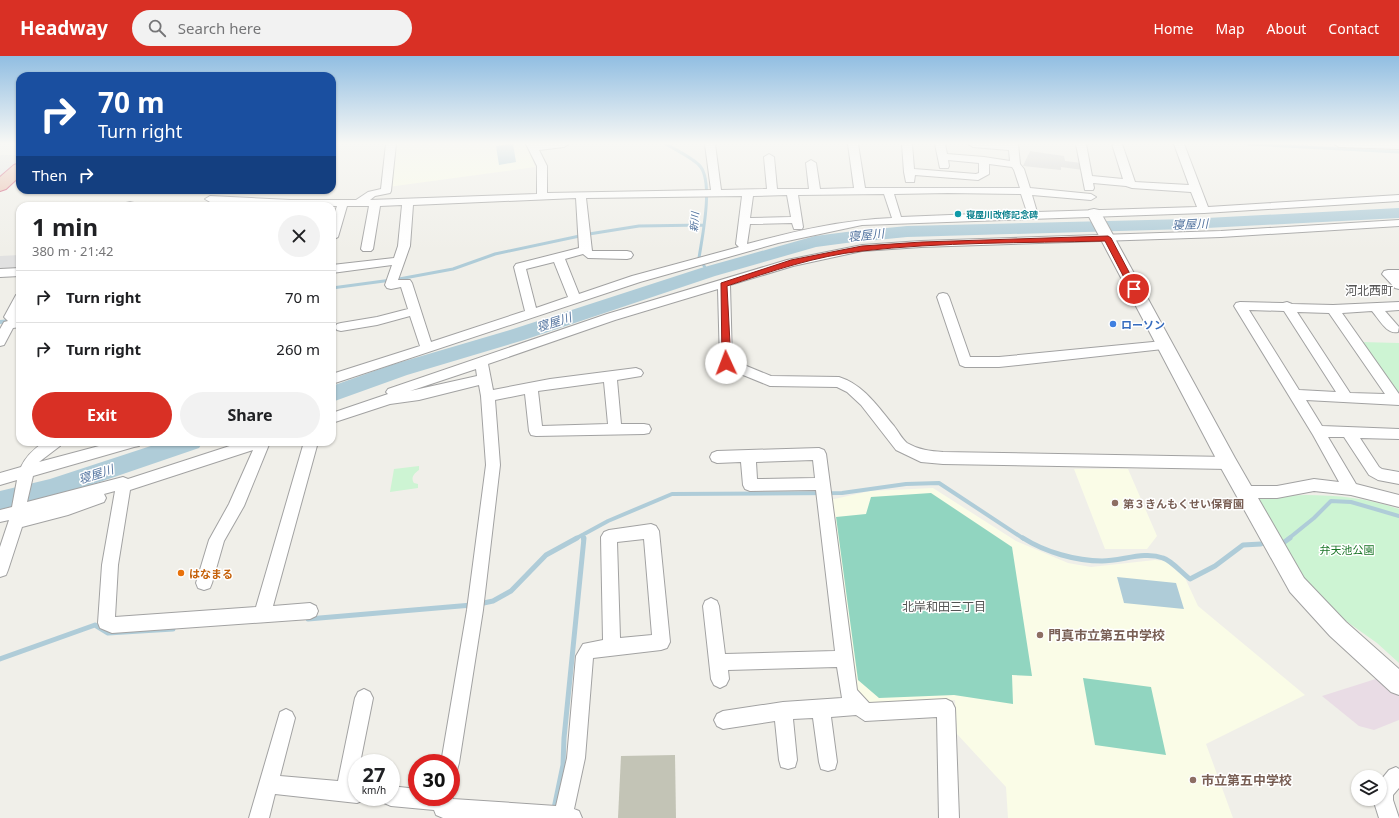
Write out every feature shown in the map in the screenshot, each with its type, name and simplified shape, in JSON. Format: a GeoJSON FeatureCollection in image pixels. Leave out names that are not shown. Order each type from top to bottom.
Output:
{"type":"FeatureCollection","features":[{"type":"Feature","properties":{"kind":"highway"},"geometry":{"type":"LineString","coordinates":[[0,193],[15,180]]}},
{"type":"Feature","properties":{"kind":"street"},"geometry":{"type":"LineString","coordinates":[[358,203],[372,194],[386,191],[387,180]]}},
{"type":"Feature","properties":{"kind":"street"},"geometry":{"type":"LineString","coordinates":[[542,180],[542,196]]}},
{"type":"Feature","properties":{"kind":"street"},"geometry":{"type":"LineString","coordinates":[[711,180],[711,192]]}},
{"type":"Feature","properties":{"kind":"street"},"geometry":{"type":"LineString","coordinates":[[771,180],[772,193]]}},
{"type":"Feature","properties":{"kind":"street"},"geometry":{"type":"LineString","coordinates":[[813,180],[815,193]]}},
{"type":"Feature","properties":{"kind":"street"},"geometry":{"type":"LineString","coordinates":[[858,180],[860,191]]}},
{"type":"Feature","properties":{"kind":"street"},"geometry":{"type":"LineString","coordinates":[[910,180],[911,191]]}},
{"type":"Feature","properties":{"kind":"street"},"geometry":{"type":"LineString","coordinates":[[946,180],[948,190]]}},
{"type":"Feature","properties":{"kind":"street"},"geometry":{"type":"LineString","coordinates":[[1022,180],[1033,215]]}},
{"type":"Feature","properties":{"kind":"street"},"geometry":{"type":"LineString","coordinates":[[1088,180],[1094,214],[1228,463],[1297,585],[1338,629],[1399,684]]}},
{"type":"Feature","properties":{"kind":"street"},"geometry":{"type":"LineString","coordinates":[[1094,180],[1129,183],[1132,185],[1195,189]]}},
{"type":"Feature","properties":{"kind":"street"},"geometry":{"type":"LineString","coordinates":[[1192,180],[1204,210]]}},
{"type":"Feature","properties":{"kind":"street"},"geometry":{"type":"LineString","coordinates":[[336,203],[711,192],[815,193],[948,190],[1025,191],[1091,197]]}},
{"type":"Feature","properties":{"kind":"street"},"geometry":{"type":"LineString","coordinates":[[888,191],[896,216]]}},
{"type":"Feature","properties":{"kind":"street"},"geometry":{"type":"LineString","coordinates":[[742,244],[748,193]]}},
{"type":"Feature","properties":{"kind":"street"},"geometry":{"type":"LineString","coordinates":[[744,221],[798,223],[792,193]]}},
{"type":"Feature","properties":{"kind":"street"},"geometry":{"type":"LineString","coordinates":[[208,202],[215,194]]}},
{"type":"Feature","properties":{"kind":"street"},"geometry":{"type":"LineString","coordinates":[[581,195],[584,234],[588,254],[627,255]]}},
{"type":"Feature","properties":{"kind":"street"},"geometry":{"type":"LineString","coordinates":[[336,378],[636,279],[775,240],[862,222],[1204,210],[1399,198]]}},
{"type":"Feature","properties":{"kind":"street"},"geometry":{"type":"LineString","coordinates":[[408,202],[404,246],[391,285],[406,282],[425,344]]}},
{"type":"Feature","properties":{"kind":"street"},"geometry":{"type":"LineString","coordinates":[[336,225],[343,203]]}},
{"type":"Feature","properties":{"kind":"street"},"geometry":{"type":"LineString","coordinates":[[367,249],[375,203]]}},
{"type":"Feature","properties":{"kind":"street"},"geometry":{"type":"LineString","coordinates":[[878,221],[896,216],[943,214],[960,218]]}},
{"type":"Feature","properties":{"kind":"street"},"geometry":{"type":"LineString","coordinates":[[336,411],[611,317],[791,263],[862,248],[922,244],[1193,235],[1399,223]]}},
{"type":"Feature","properties":{"kind":"street"},"geometry":{"type":"LineString","coordinates":[[1193,235],[1200,238],[1214,239],[1251,238],[1399,228]]}},
{"type":"Feature","properties":{"kind":"street"},"geometry":{"type":"LineString","coordinates":[[531,313],[520,266],[586,250]]}},
{"type":"Feature","properties":{"kind":"street"},"geometry":{"type":"LineString","coordinates":[[558,257],[575,299]]}},
{"type":"Feature","properties":{"kind":"street"},"geometry":{"type":"LineString","coordinates":[[336,269],[399,261]]}},
{"type":"Feature","properties":{"kind":"street"},"geometry":{"type":"LineString","coordinates":[[0,273],[16,272]]}},
{"type":"Feature","properties":{"kind":"street"},"geometry":{"type":"LineString","coordinates":[[1399,274],[1388,274],[1399,285]]}},
{"type":"Feature","properties":{"kind":"street"},"geometry":{"type":"LineString","coordinates":[[724,284],[726,363],[770,381],[839,382],[852,389],[866,401],[901,446],[921,456],[950,458],[1228,463]]}},
{"type":"Feature","properties":{"kind":"street"},"geometry":{"type":"LineString","coordinates":[[943,297],[965,362],[999,362],[1164,345]]}},
{"type":"Feature","properties":{"kind":"street"},"geometry":{"type":"LineString","coordinates":[[16,306],[10,317],[16,316]]}},
{"type":"Feature","properties":{"kind":"street"},"geometry":{"type":"LineString","coordinates":[[1351,489],[1318,431],[1240,306],[1287,306],[1333,309],[1399,306]]}},
{"type":"Feature","properties":{"kind":"street"},"geometry":{"type":"LineString","coordinates":[[1287,306],[1346,397]]}},
{"type":"Feature","properties":{"kind":"street"},"geometry":{"type":"LineString","coordinates":[[1375,307],[1394,330]]}},
{"type":"Feature","properties":{"kind":"street"},"geometry":{"type":"LineString","coordinates":[[1333,309],[1398,400]]}},
{"type":"Feature","properties":{"kind":"street"},"geometry":{"type":"LineString","coordinates":[[341,327],[377,322],[415,311]]}},
{"type":"Feature","properties":{"kind":"street"},"geometry":{"type":"LineString","coordinates":[[0,342],[8,325],[16,324]]}},
{"type":"Feature","properties":{"kind":"street"},"geometry":{"type":"LineString","coordinates":[[351,372],[357,367],[483,324]]}},
{"type":"Feature","properties":{"kind":"street"},"geometry":{"type":"LineString","coordinates":[[336,372],[344,370],[354,362],[374,356],[397,354]]}},
{"type":"Feature","properties":{"kind":"street"},"geometry":{"type":"LineString","coordinates":[[451,754],[475,610],[493,465],[488,396],[481,362]]}},
{"type":"Feature","properties":{"kind":"street"},"geometry":{"type":"LineString","coordinates":[[488,396],[531,388],[636,373]]}},
{"type":"Feature","properties":{"kind":"street"},"geometry":{"type":"LineString","coordinates":[[610,376],[615,429]]}},
{"type":"Feature","properties":{"kind":"street"},"geometry":{"type":"LineString","coordinates":[[336,417],[389,399],[419,395],[484,379]]}},
{"type":"Feature","properties":{"kind":"street"},"geometry":{"type":"LineString","coordinates":[[531,388],[536,432],[644,429]]}},
{"type":"Feature","properties":{"kind":"street"},"geometry":{"type":"LineString","coordinates":[[1296,395],[1398,400]]}},
{"type":"Feature","properties":{"kind":"street"},"geometry":{"type":"LineString","coordinates":[[1318,431],[1399,434]]}},
{"type":"Feature","properties":{"kind":"street"},"geometry":{"type":"LineString","coordinates":[[1348,432],[1374,471],[1378,474],[1399,478]]}},
{"type":"Feature","properties":{"kind":"street"},"geometry":{"type":"LineString","coordinates":[[0,570],[17,517],[26,473],[30,463],[38,454],[49,446]]}},
{"type":"Feature","properties":{"kind":"street"},"geometry":{"type":"LineString","coordinates":[[0,479],[120,446]]}},
{"type":"Feature","properties":{"kind":"street"},"geometry":{"type":"LineString","coordinates":[[0,516],[17,517],[68,509],[112,493],[123,484],[232,446]]}},
{"type":"Feature","properties":{"kind":"street"},"geometry":{"type":"LineString","coordinates":[[123,484],[246,446]]}},
{"type":"Feature","properties":{"kind":"street"},"geometry":{"type":"LineString","coordinates":[[204,583],[217,540],[236,506],[261,446]]}},
{"type":"Feature","properties":{"kind":"street"},"geometry":{"type":"LineString","coordinates":[[262,615],[310,446]]}},
{"type":"Feature","properties":{"kind":"street"},"geometry":{"type":"LineString","coordinates":[[717,457],[819,454],[849,694],[865,712],[946,708],[949,818]]}},
{"type":"Feature","properties":{"kind":"street"},"geometry":{"type":"LineString","coordinates":[[748,456],[750,485],[823,490]]}},
{"type":"Feature","properties":{"kind":"street"},"geometry":{"type":"LineString","coordinates":[[123,484],[110,565],[106,623],[112,625],[310,611]]}},
{"type":"Feature","properties":{"kind":"street"},"geometry":{"type":"LineString","coordinates":[[1244,492],[1277,492],[1314,485],[1351,489],[1399,501]]}},
{"type":"Feature","properties":{"kind":"street"},"geometry":{"type":"LineString","coordinates":[[443,806],[568,817],[576,758],[585,656],[589,650],[661,642],[651,531],[609,537],[612,647]]}},
{"type":"Feature","properties":{"kind":"street"},"geometry":{"type":"LineString","coordinates":[[711,606],[720,679]]}},
{"type":"Feature","properties":{"kind":"street"},"geometry":{"type":"LineString","coordinates":[[718,662],[844,659]]}},
{"type":"Feature","properties":{"kind":"street"},"geometry":{"type":"LineString","coordinates":[[356,754],[364,698]]}},
{"type":"Feature","properties":{"kind":"street"},"geometry":{"type":"LineString","coordinates":[[723,720],[783,711],[859,706]]}},
{"type":"Feature","properties":{"kind":"street"},"geometry":{"type":"LineString","coordinates":[[821,709],[828,762]]}},
{"type":"Feature","properties":{"kind":"street"},"geometry":{"type":"LineString","coordinates":[[783,711],[788,760]]}},
{"type":"Feature","properties":{"kind":"street"},"geometry":{"type":"LineString","coordinates":[[259,818],[286,718]]}},
{"type":"Feature","properties":{"kind":"street"},"geometry":{"type":"LineString","coordinates":[[1389,818],[1382,803],[1385,788],[1396,777]]}},
{"type":"Feature","properties":{"kind":"street"},"geometry":{"type":"LineString","coordinates":[[268,784],[348,793]]}},
{"type":"Feature","properties":{"kind":"shaded area"},"geometry":{"type":"Polygon","coordinates":[[[389,180],[443,180],[388,187],[389,180]]]}},
{"type":"Feature","properties":{"kind":"shaded area"},"geometry":{"type":"Polygon","coordinates":[[[16,255],[16,269],[0,272],[0,256],[16,255]]]}},
{"type":"Feature","properties":{"kind":"shaded area","name":"第３きんもくせい保育園"},"geometry":{"type":"Polygon","coordinates":[[[1074,469],[1128,469],[1157,536],[1147,549],[1105,549],[1074,469]]]}},
{"type":"Feature","properties":{"kind":"shaded area","name":"門真市立第五中学校"},"geometry":{"type":"Polygon","coordinates":[[[933,488],[1016,541],[1068,563],[1091,567],[1155,560],[1165,561],[1185,578],[1198,606],[1305,695],[1206,744],[1233,818],[1008,818],[1006,787],[957,734],[955,700],[871,705],[856,692],[830,500],[870,491],[933,488]]]}},
{"type":"Feature","properties":{"kind":"shaded area"},"geometry":{"type":"Polygon","coordinates":[[[1382,677],[1399,694],[1399,720],[1374,730],[1359,726],[1322,696],[1382,677]]]}},
{"type":"Feature","properties":{"kind":"shaded area"},"geometry":{"type":"Polygon","coordinates":[[[675,755],[676,818],[618,818],[621,756],[675,755]]]}},
{"type":"Feature","properties":{"kind":"green space"},"geometry":{"type":"Polygon","coordinates":[[[1361,342],[1399,343],[1399,393],[1361,342]]]}},
{"type":"Feature","properties":{"kind":"green space"},"geometry":{"type":"Polygon","coordinates":[[[419,466],[419,470],[413,477],[414,483],[418,484],[418,488],[390,492],[394,469],[419,466]]]}},
{"type":"Feature","properties":{"kind":"green space"},"geometry":{"type":"Polygon","coordinates":[[[931,493],[1012,547],[1032,676],[1012,675],[1013,704],[954,695],[879,698],[858,680],[836,517],[866,514],[871,497],[931,493]]]}},
{"type":"Feature","properties":{"kind":"green space","name":"弁天池公園"},"geometry":{"type":"Polygon","coordinates":[[[1305,495],[1352,498],[1375,502],[1399,509],[1399,663],[1377,643],[1346,621],[1307,584],[1256,497],[1305,495]]]}},
{"type":"Feature","properties":{"kind":"green space"},"geometry":{"type":"Polygon","coordinates":[[[1083,678],[1151,687],[1166,755],[1095,745],[1083,678]]]}},
{"type":"Feature","properties":{"kind":"water"},"geometry":{"type":"Polygon","coordinates":[[[1117,577],[1176,583],[1184,609],[1124,603],[1117,577]]]}},
{"type":"Feature","properties":{"kind":"waterway","name":"新川"},"geometry":{"type":"LineString","coordinates":[[704,225],[707,194],[705,180]]}},
{"type":"Feature","properties":{"kind":"waterway","name":"寝屋川"},"geometry":{"type":"LineString","coordinates":[[336,393],[399,370],[517,335],[708,272],[815,242],[876,234],[938,230],[1188,224],[1399,213]]}},
{"type":"Feature","properties":{"kind":"waterway"},"geometry":{"type":"LineString","coordinates":[[336,287],[399,279],[453,269],[495,254],[589,234],[639,226],[704,225]]}},
{"type":"Feature","properties":{"kind":"waterway","name":"新川"},"geometry":{"type":"LineString","coordinates":[[704,225],[699,258],[708,272]]}},
{"type":"Feature","properties":{"kind":"waterway"},"geometry":{"type":"LineString","coordinates":[[0,322],[16,320]]}},
{"type":"Feature","properties":{"kind":"waterway","name":"寝屋川"},"geometry":{"type":"LineString","coordinates":[[0,501],[50,489],[179,446]]}},
{"type":"Feature","properties":{"kind":"waterway"},"geometry":{"type":"LineString","coordinates":[[584,534],[608,521],[672,494],[842,493],[906,484],[939,483],[1024,539]]}},
{"type":"Feature","properties":{"kind":"waterway"},"geometry":{"type":"LineString","coordinates":[[1288,539],[1314,518],[1331,501],[1351,502],[1399,516]]}},
{"type":"Feature","properties":{"kind":"waterway"},"geometry":{"type":"LineString","coordinates":[[575,539],[584,534]]}},
{"type":"Feature","properties":{"kind":"waterway"},"geometry":{"type":"LineString","coordinates":[[583,539],[584,534]]}},
{"type":"Feature","properties":{"kind":"waterway"},"geometry":{"type":"LineString","coordinates":[[479,604],[493,601],[511,591],[546,555],[577,538]]}},
{"type":"Feature","properties":{"kind":"waterway"},"geometry":{"type":"LineString","coordinates":[[552,818],[563,765],[564,738],[584,538]]}},
{"type":"Feature","properties":{"kind":"waterway"},"geometry":{"type":"LineString","coordinates":[[1023,538],[1041,548],[1061,555],[1092,561],[1110,561],[1141,556],[1156,556],[1170,561],[1190,579],[1215,566],[1243,545],[1261,544]]}},
{"type":"Feature","properties":{"kind":"waterway"},"geometry":{"type":"LineString","coordinates":[[1283,543],[1290,538]]}},
{"type":"Feature","properties":{"kind":"waterway"},"geometry":{"type":"LineString","coordinates":[[308,619],[472,605]]}},
{"type":"Feature","properties":{"kind":"waterway"},"geometry":{"type":"LineString","coordinates":[[0,659],[95,625],[108,633],[173,629]]}},
{"type":"Feature","properties":{"kind":"place","name":"寝屋川改修記念碑"},"geometry":{"type":"Point","coordinates":[958,214]}},
{"type":"Feature","properties":{"kind":"place","name":"ローソン"},"geometry":{"type":"Point","coordinates":[1113,324]}},
{"type":"Feature","properties":{"kind":"place","name":"第３きんもくせい保育園"},"geometry":{"type":"Point","coordinates":[1115,503]}},
{"type":"Feature","properties":{"kind":"place","name":"はなまる"},"geometry":{"type":"Point","coordinates":[181,573]}},
{"type":"Feature","properties":{"kind":"place","name":"門真市立第五中学校"},"geometry":{"type":"Point","coordinates":[1040,635]}},
{"type":"Feature","properties":{"kind":"place","name":"市立第五中学校"},"geometry":{"type":"Point","coordinates":[1193,780]}},
{"type":"Feature","properties":{"kind":"district","name":"河北西町"},"geometry":{"type":"Point","coordinates":[1369,290]}},
{"type":"Feature","properties":{"kind":"district","name":"北岸和田三丁目"},"geometry":{"type":"Point","coordinates":[944,606]}},
{"type":"Feature","properties":{"kind":"route"},"geometry":{"type":"LineString","coordinates":[[726,363],[724,284],[791,263],[862,248],[922,244],[1108,238],[1134,289]]}}]}
